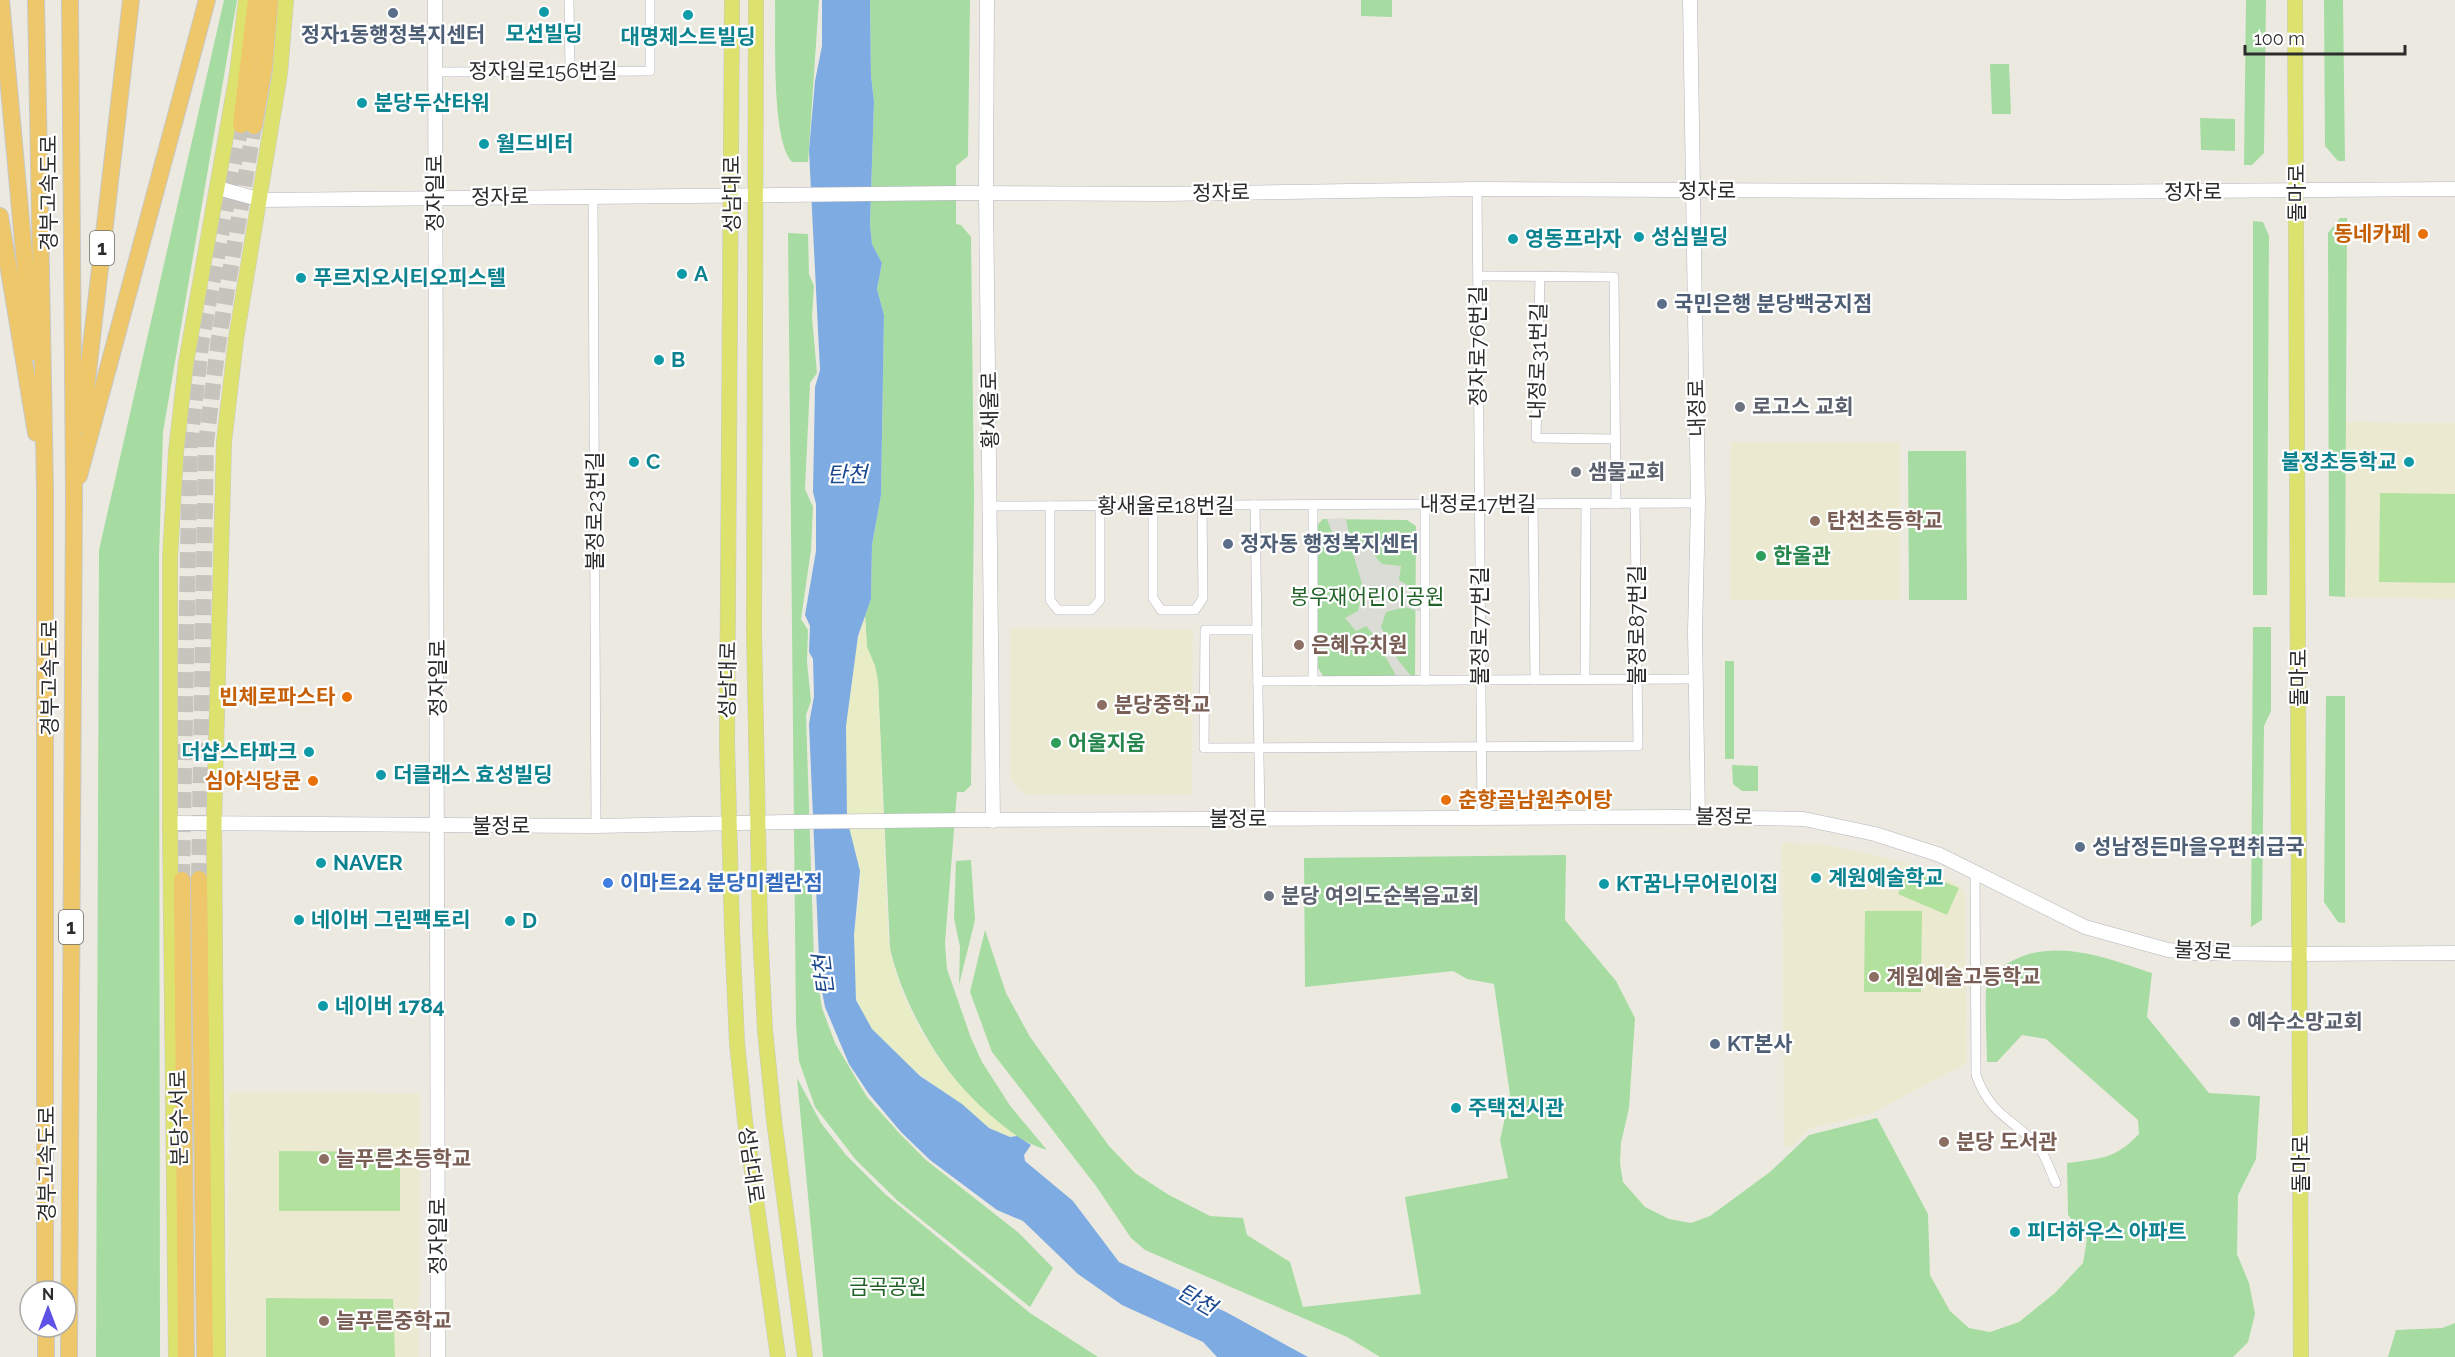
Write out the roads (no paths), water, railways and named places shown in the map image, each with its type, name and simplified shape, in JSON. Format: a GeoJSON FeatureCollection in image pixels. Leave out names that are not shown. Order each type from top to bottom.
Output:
{"type":"FeatureCollection","features":[{"type":"Feature","properties":{"kind":"highway","name":"1"},"geometry":{"type":"LineString","coordinates":[[1,0],[45,490]]}},
{"type":"Feature","properties":{"kind":"highway","name":"경부고속도로"},"geometry":{"type":"LineString","coordinates":[[36,0],[45,490],[45,1279]]}},
{"type":"Feature","properties":{"kind":"highway","name":"경부고속도로"},"geometry":{"type":"LineString","coordinates":[[69,1357],[74,497],[70,0]]}},
{"type":"Feature","properties":{"kind":"highway","name":"1"},"geometry":{"type":"LineString","coordinates":[[74,497],[131,0]]}},
{"type":"Feature","properties":{"kind":"highway"},"geometry":{"type":"LineString","coordinates":[[74,497],[207,0]]}},
{"type":"Feature","properties":{"kind":"highway"},"geometry":{"type":"LineString","coordinates":[[256,0],[248,126],[264,68],[270,0]]}},
{"type":"Feature","properties":{"kind":"highway"},"geometry":{"type":"LineString","coordinates":[[0,216],[45,490]]}},
{"type":"Feature","properties":{"kind":"highway","name":"분당수서로"},"geometry":{"type":"LineString","coordinates":[[186,1357],[191,880],[204,1357]]}},
{"type":"Feature","properties":{"kind":"highway"},"geometry":{"type":"LineString","coordinates":[[45,1339],[46,1357]]}},
{"type":"Feature","properties":{"kind":"main road"},"geometry":{"type":"LineString","coordinates":[[176,1357],[170,823],[170,558],[176,452],[186,363],[218,188],[246,0]]}},
{"type":"Feature","properties":{"kind":"main road"},"geometry":{"type":"LineString","coordinates":[[218,1357],[214,823],[224,442],[236,339],[261,200],[280,73],[286,0]]}},
{"type":"Feature","properties":{"kind":"main road","name":"성남대로"},"geometry":{"type":"LineString","coordinates":[[732,0],[733,196],[728,741],[737,1043],[749,1153],[778,1357]]}},
{"type":"Feature","properties":{"kind":"main road","name":"성남대로"},"geometry":{"type":"LineString","coordinates":[[756,0],[757,195],[753,409],[757,822],[765,1030],[774,1120],[805,1357]]}},
{"type":"Feature","properties":{"kind":"main road","name":"돌마로"},"geometry":{"type":"LineString","coordinates":[[2295,0],[2301,1357]]}},
{"type":"Feature","properties":{"kind":"street","name":"정자일로"},"geometry":{"type":"LineString","coordinates":[[435,0],[439,826],[438,1357]]}},
{"type":"Feature","properties":{"kind":"street"},"geometry":{"type":"LineString","coordinates":[[569,0],[570,71]]}},
{"type":"Feature","properties":{"kind":"street","name":"정자일로156번길"},"geometry":{"type":"LineString","coordinates":[[435,72],[650,71],[650,0]]}},
{"type":"Feature","properties":{"kind":"street","name":"황새울로"},"geometry":{"type":"LineString","coordinates":[[987,0],[986,194],[992,507],[993,821]]}},
{"type":"Feature","properties":{"kind":"street","name":"내정로"},"geometry":{"type":"LineString","coordinates":[[1690,0],[1698,503],[1695,679],[1698,817]]}},
{"type":"Feature","properties":{"kind":"street","name":"정자로"},"geometry":{"type":"LineString","coordinates":[[218,188],[261,200],[958,193],[1163,194],[1477,189],[1694,191],[2455,189]]}},
{"type":"Feature","properties":{"kind":"street","name":"정자로76번길"},"geometry":{"type":"LineString","coordinates":[[1477,189],[1479,504]]}},
{"type":"Feature","properties":{"kind":"street","name":"불정로23번길"},"geometry":{"type":"LineString","coordinates":[[593,196],[596,826]]}},
{"type":"Feature","properties":{"kind":"street","name":"내정로31번길"},"geometry":{"type":"LineString","coordinates":[[1478,276],[1614,277],[1616,439],[1536,438],[1540,277]]}},
{"type":"Feature","properties":{"kind":"street"},"geometry":{"type":"LineString","coordinates":[[1616,439],[1616,504]]}},
{"type":"Feature","properties":{"kind":"street","name":"내정로17번길"},"geometry":{"type":"LineString","coordinates":[[1340,505],[1698,503]]}},
{"type":"Feature","properties":{"kind":"street","name":"불정로77번길"},"geometry":{"type":"LineString","coordinates":[[1479,504],[1482,818]]}},
{"type":"Feature","properties":{"kind":"street"},"geometry":{"type":"LineString","coordinates":[[1533,504],[1535,680]]}},
{"type":"Feature","properties":{"kind":"street"},"geometry":{"type":"LineString","coordinates":[[1585,680],[1586,504]]}},
{"type":"Feature","properties":{"kind":"street","name":"불정로87번길"},"geometry":{"type":"LineString","coordinates":[[1481,747],[1638,746],[1635,504]]}},
{"type":"Feature","properties":{"kind":"street"},"geometry":{"type":"LineString","coordinates":[[1313,505],[1313,681]]}},
{"type":"Feature","properties":{"kind":"street","name":"황새울로18번길"},"geometry":{"type":"LineString","coordinates":[[992,507],[1340,505]]}},
{"type":"Feature","properties":{"kind":"street"},"geometry":{"type":"LineString","coordinates":[[1425,505],[1425,681]]}},
{"type":"Feature","properties":{"kind":"street"},"geometry":{"type":"LineString","coordinates":[[1050,506],[1050,600],[1059,610],[1091,610],[1100,600],[1100,506]]}},
{"type":"Feature","properties":{"kind":"street"},"geometry":{"type":"LineString","coordinates":[[1153,506],[1153,598],[1161,610],[1195,610],[1203,598],[1202,506]]}},
{"type":"Feature","properties":{"kind":"street"},"geometry":{"type":"LineString","coordinates":[[1255,506],[1260,819]]}},
{"type":"Feature","properties":{"kind":"street"},"geometry":{"type":"LineString","coordinates":[[1257,630],[1205,630],[1204,748],[1481,747]]}},
{"type":"Feature","properties":{"kind":"street"},"geometry":{"type":"LineString","coordinates":[[1258,681],[1695,679]]}},
{"type":"Feature","properties":{"kind":"street","name":"불정로"},"geometry":{"type":"LineString","coordinates":[[170,823],[596,826],[731,822],[967,820],[1698,817],[1804,819],[1834,824],[1930,852],[2085,927],[2142,944],[2195,953],[2455,953]]}},
{"type":"Feature","properties":{"kind":"street"},"geometry":{"type":"LineString","coordinates":[[1975,872],[1976,1076],[1993,1108],[2011,1120],[2040,1150],[2056,1183]]}},
{"type":"Feature","properties":{"kind":"water","name":"탄천"},"geometry":{"type":"Polygon","coordinates":[[[822,0],[870,0],[871,75],[874,102],[870,224],[872,244],[882,263],[877,289],[884,315],[881,495],[872,545],[871,599],[858,636],[846,726],[847,819],[860,871],[854,935],[856,1000],[872,1029],[920,1076],[962,1104],[989,1128],[1010,1137],[1017,1136],[1031,1145],[1024,1155],[1025,1161],[1073,1201],[1119,1262],[1226,1312],[1308,1357],[1217,1357],[1203,1342],[1122,1305],[1078,1274],[1023,1221],[997,1210],[930,1160],[901,1132],[869,1094],[849,1064],[825,1007],[820,981],[809,724],[814,696],[813,659],[809,652],[810,626],[805,615],[816,551],[816,504],[813,492],[815,387],[820,370],[809,150],[815,81],[822,46],[822,0]]]}},
{"type":"Feature","properties":{"kind":"tunnel"},"geometry":{"type":"LineString","coordinates":[[182,880],[190,445],[201,345],[241,125]]}},
{"type":"Feature","properties":{"kind":"tunnel"},"geometry":{"type":"LineString","coordinates":[[199,879],[206,443],[218,345],[254,126]]}},
{"type":"Feature","properties":{"kind":"place","name":"모선빌딩"},"geometry":{"type":"Point","coordinates":[544,12]}},
{"type":"Feature","properties":{"kind":"place","name":"정자1동행정복지센터"},"geometry":{"type":"Point","coordinates":[393,13]}},
{"type":"Feature","properties":{"kind":"place","name":"대명제스트빌딩"},"geometry":{"type":"Point","coordinates":[688,15]}},
{"type":"Feature","properties":{"kind":"place","name":"분당두산타워"},"geometry":{"type":"Point","coordinates":[362,103]}},
{"type":"Feature","properties":{"kind":"place","name":"월드비터"},"geometry":{"type":"Point","coordinates":[484,144]}},
{"type":"Feature","properties":{"kind":"place","name":"동네카페"},"geometry":{"type":"Point","coordinates":[2423,234]}},
{"type":"Feature","properties":{"kind":"place","name":"성심빌딩"},"geometry":{"type":"Point","coordinates":[1639,237]}},
{"type":"Feature","properties":{"kind":"place","name":"영동프라자"},"geometry":{"type":"Point","coordinates":[1513,239]}},
{"type":"Feature","properties":{"kind":"place","name":"A"},"geometry":{"type":"Point","coordinates":[682,274]}},
{"type":"Feature","properties":{"kind":"place","name":"푸르지오시티오피스텔"},"geometry":{"type":"Point","coordinates":[301,278]}},
{"type":"Feature","properties":{"kind":"place","name":"국민은행 분당백궁지점"},"geometry":{"type":"Point","coordinates":[1662,304]}},
{"type":"Feature","properties":{"kind":"place","name":"B"},"geometry":{"type":"Point","coordinates":[659,360]}},
{"type":"Feature","properties":{"kind":"place","name":"로고스 교회"},"geometry":{"type":"Point","coordinates":[1740,407]}},
{"type":"Feature","properties":{"kind":"place","name":"C"},"geometry":{"type":"Point","coordinates":[634,462]}},
{"type":"Feature","properties":{"kind":"place","name":"불정초등학교"},"geometry":{"type":"Point","coordinates":[2409,462]}},
{"type":"Feature","properties":{"kind":"place","name":"샘물교회"},"geometry":{"type":"Point","coordinates":[1576,472]}},
{"type":"Feature","properties":{"kind":"place","name":"탄천초등학교"},"geometry":{"type":"Point","coordinates":[1815,521]}},
{"type":"Feature","properties":{"kind":"place","name":"정자동 행정복지센터"},"geometry":{"type":"Point","coordinates":[1228,544]}},
{"type":"Feature","properties":{"kind":"place","name":"한울관"},"geometry":{"type":"Point","coordinates":[1761,556]}},
{"type":"Feature","properties":{"kind":"place","name":"은혜유치원"},"geometry":{"type":"Point","coordinates":[1299,645]}},
{"type":"Feature","properties":{"kind":"place","name":"빈체로파스타"},"geometry":{"type":"Point","coordinates":[347,697]}},
{"type":"Feature","properties":{"kind":"place","name":"분당중학교"},"geometry":{"type":"Point","coordinates":[1102,705]}},
{"type":"Feature","properties":{"kind":"place","name":"어울지움"},"geometry":{"type":"Point","coordinates":[1056,743]}},
{"type":"Feature","properties":{"kind":"place","name":"더샵스타파크"},"geometry":{"type":"Point","coordinates":[309,752]}},
{"type":"Feature","properties":{"kind":"place","name":"더클래스 효성빌딩"},"geometry":{"type":"Point","coordinates":[381,775]}},
{"type":"Feature","properties":{"kind":"place","name":"심야식당쿤"},"geometry":{"type":"Point","coordinates":[313,781]}},
{"type":"Feature","properties":{"kind":"place","name":"춘향골남원추어탕"},"geometry":{"type":"Point","coordinates":[1446,800]}},
{"type":"Feature","properties":{"kind":"place","name":"성남정든마을우편취급국"},"geometry":{"type":"Point","coordinates":[2080,847]}},
{"type":"Feature","properties":{"kind":"place","name":"NAVER"},"geometry":{"type":"Point","coordinates":[321,863]}},
{"type":"Feature","properties":{"kind":"place","name":"계원예술학교"},"geometry":{"type":"Point","coordinates":[1816,878]}},
{"type":"Feature","properties":{"kind":"place","name":"이마트24 분당미켈란점"},"geometry":{"type":"Point","coordinates":[608,883]}},
{"type":"Feature","properties":{"kind":"place","name":"KT꿈나무어린이집"},"geometry":{"type":"Point","coordinates":[1604,884]}},
{"type":"Feature","properties":{"kind":"place","name":"분당 여의도순복음교회"},"geometry":{"type":"Point","coordinates":[1269,896]}},
{"type":"Feature","properties":{"kind":"place","name":"네이버 그린팩토리"},"geometry":{"type":"Point","coordinates":[299,920]}},
{"type":"Feature","properties":{"kind":"place","name":"D"},"geometry":{"type":"Point","coordinates":[510,921]}},
{"type":"Feature","properties":{"kind":"place","name":"계원예술고등학교"},"geometry":{"type":"Point","coordinates":[1874,977]}},
{"type":"Feature","properties":{"kind":"place","name":"네이버 1784"},"geometry":{"type":"Point","coordinates":[323,1006]}},
{"type":"Feature","properties":{"kind":"place","name":"예수소망교회"},"geometry":{"type":"Point","coordinates":[2235,1022]}},
{"type":"Feature","properties":{"kind":"place","name":"KT본사"},"geometry":{"type":"Point","coordinates":[1715,1044]}},
{"type":"Feature","properties":{"kind":"place","name":"주택전시관"},"geometry":{"type":"Point","coordinates":[1456,1108]}},
{"type":"Feature","properties":{"kind":"place","name":"분당 도서관"},"geometry":{"type":"Point","coordinates":[1944,1142]}},
{"type":"Feature","properties":{"kind":"place","name":"늘푸른초등학교"},"geometry":{"type":"Point","coordinates":[324,1159]}},
{"type":"Feature","properties":{"kind":"place","name":"피더하우스 아파트"},"geometry":{"type":"Point","coordinates":[2015,1232]}},
{"type":"Feature","properties":{"kind":"place","name":"늘푸른중학교"},"geometry":{"type":"Point","coordinates":[324,1321]}},
{"type":"Feature","properties":{"kind":"park label","name":"봉우재어린이공원"},"geometry":{"type":"Point","coordinates":[1367,597]}},
{"type":"Feature","properties":{"kind":"park label","name":"금곡공원"},"geometry":{"type":"Point","coordinates":[888,1287]}}]}
